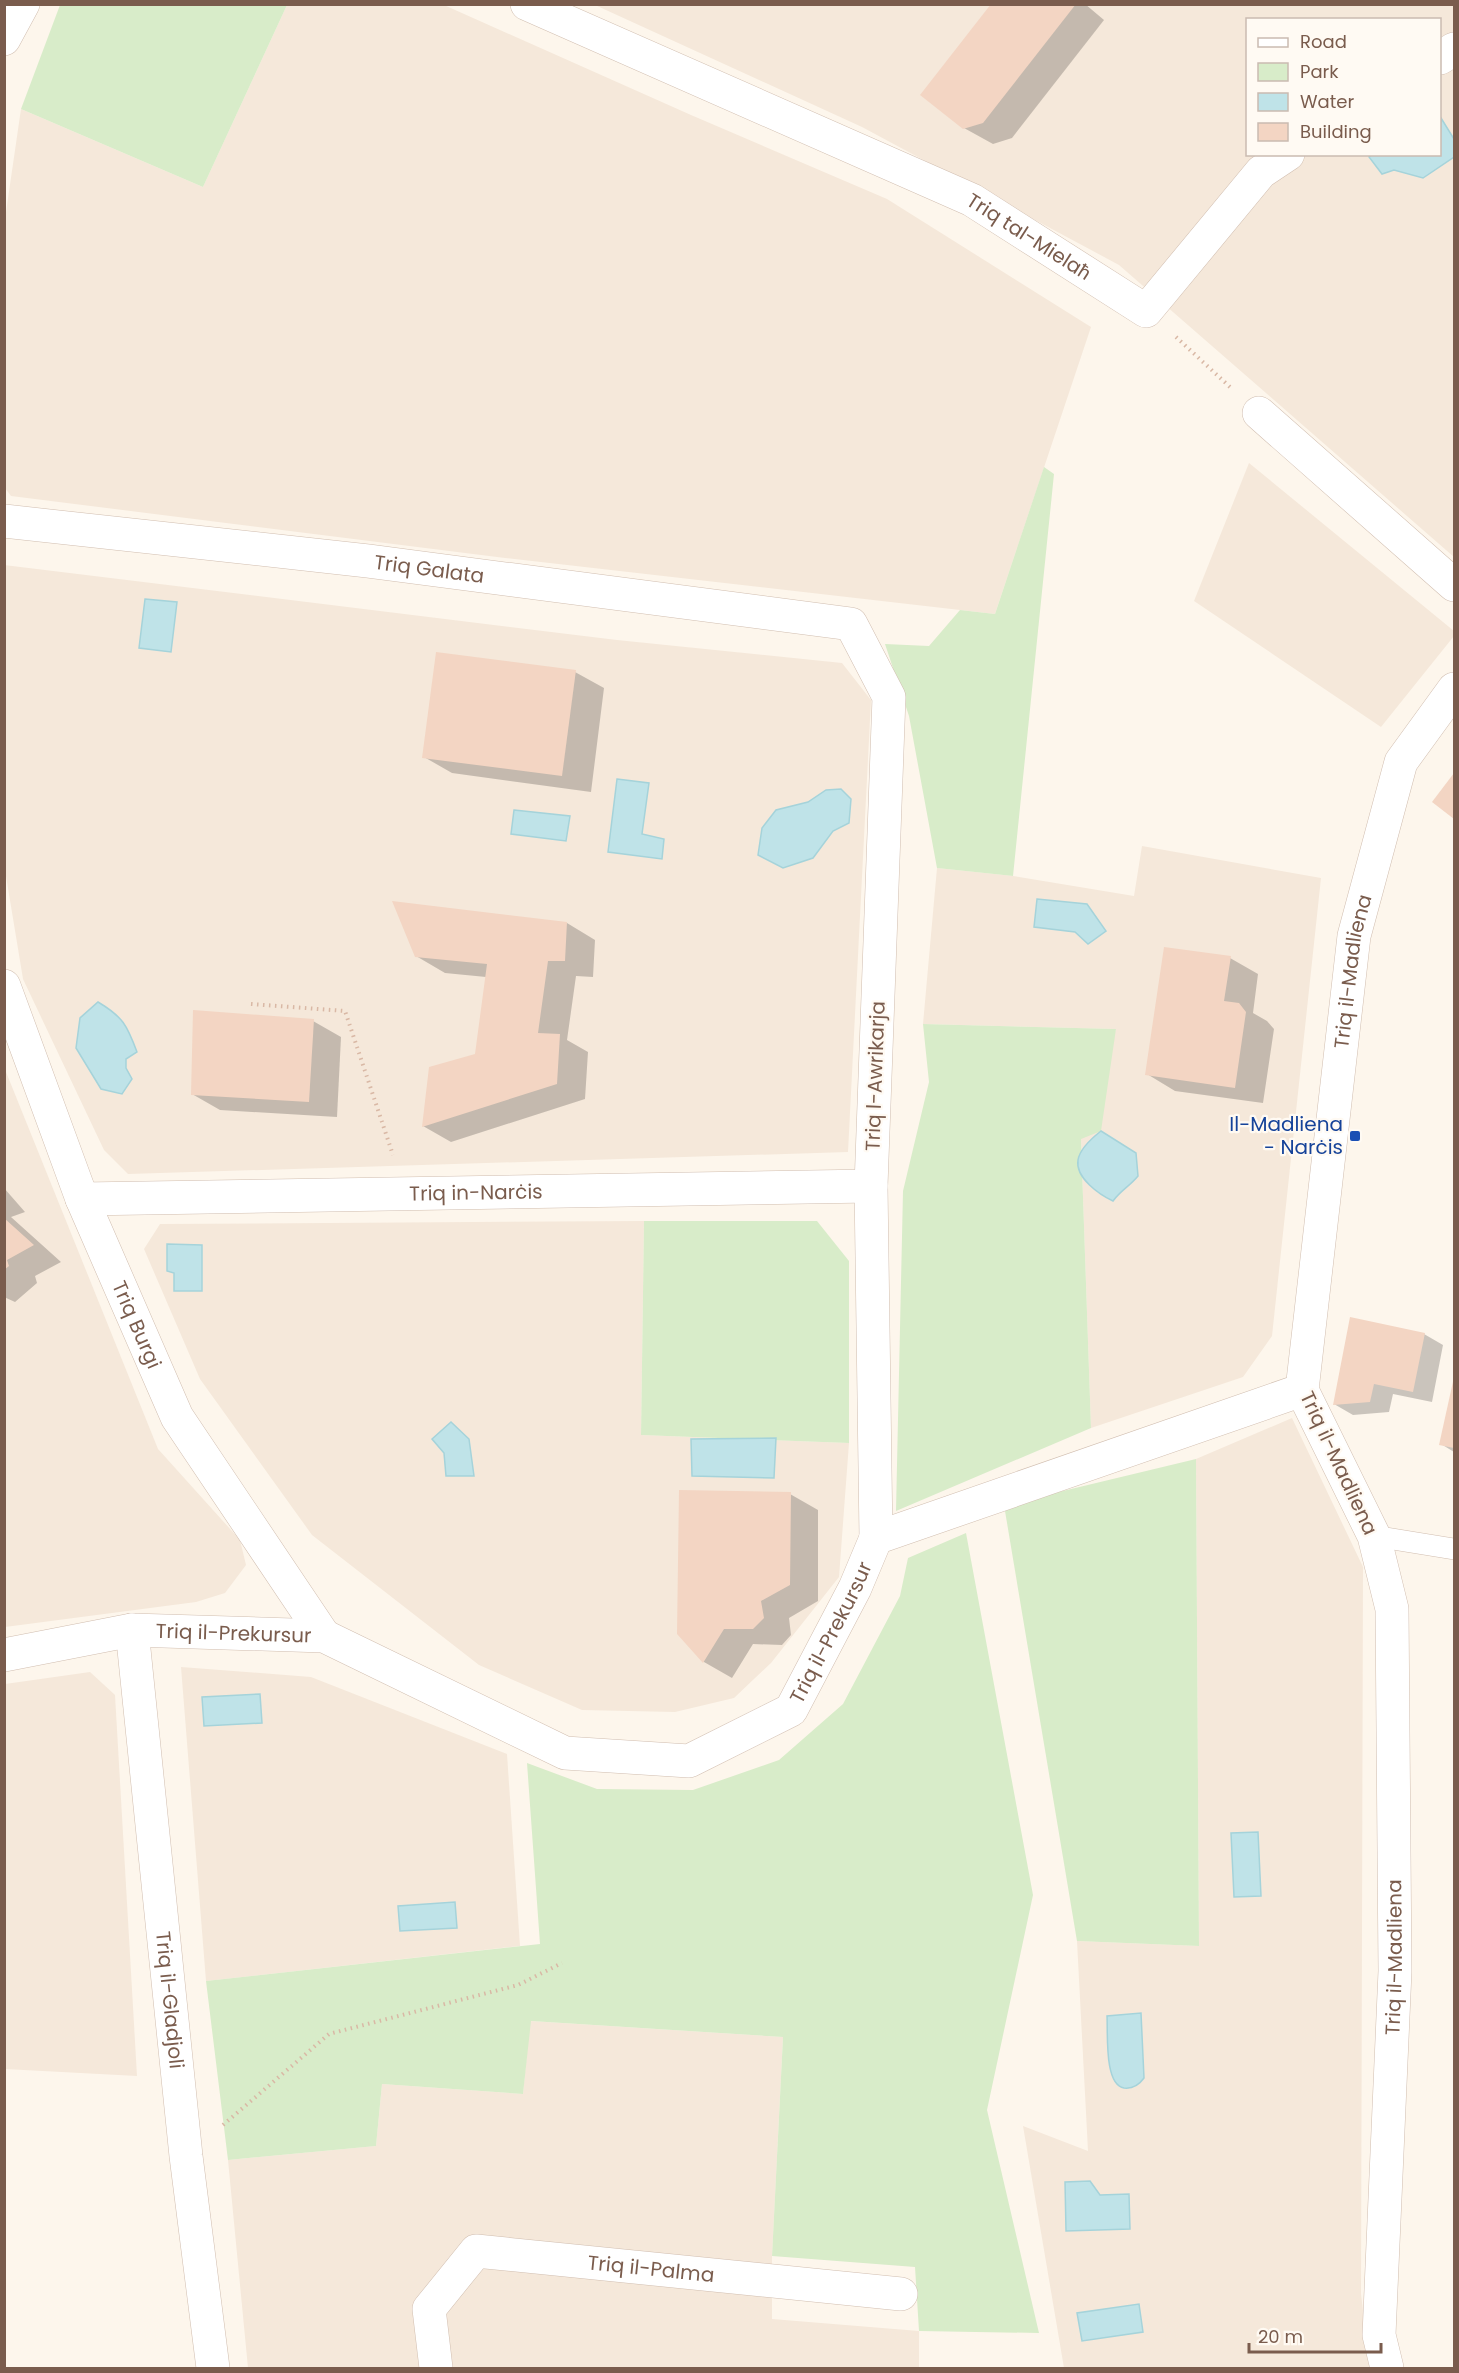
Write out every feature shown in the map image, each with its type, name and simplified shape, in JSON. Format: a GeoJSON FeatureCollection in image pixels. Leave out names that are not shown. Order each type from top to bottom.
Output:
{"type":"FeatureCollection","features":[{"type":"Feature","properties":{"kind":"street"},"geometry":{"type":"LineString","coordinates":[[4,39],[23,4]]}},
{"type":"Feature","properties":{"kind":"street","name":"Triq tal-Mielaħ"},"geometry":{"type":"LineString","coordinates":[[527,4],[972,200],[1146,311]]}},
{"type":"Feature","properties":{"kind":"street"},"geometry":{"type":"LineString","coordinates":[[1441,57],[1455,49]]}},
{"type":"Feature","properties":{"kind":"street"},"geometry":{"type":"LineString","coordinates":[[1146,311],[1261,172],[1285,156]]}},
{"type":"Feature","properties":{"kind":"street"},"geometry":{"type":"LineString","coordinates":[[1259,413],[1455,585]]}},
{"type":"Feature","properties":{"kind":"street","name":"Triq Galata"},"geometry":{"type":"LineString","coordinates":[[4,521],[368,561],[851,624]]}},
{"type":"Feature","properties":{"kind":"street","name":"Triq l-Awrikarja"},"geometry":{"type":"LineString","coordinates":[[851,624],[889,697],[872,1186],[876,1538]]}},
{"type":"Feature","properties":{"kind":"street","name":"Triq il-Madliena"},"geometry":{"type":"LineString","coordinates":[[1387,2368],[1379,2335],[1395,1971],[1392,1609],[1374,1536],[1302,1390],[1354,936],[1401,762],[1455,690]]}},
{"type":"Feature","properties":{"kind":"street","name":"Triq Burgi"},"geometry":{"type":"LineString","coordinates":[[4,986],[82,1199],[177,1417],[324,1636]]}},
{"type":"Feature","properties":{"kind":"street","name":"Triq in-Narċis"},"geometry":{"type":"LineString","coordinates":[[82,1199],[872,1186]]}},
{"type":"Feature","properties":{"kind":"street","name":"Triq il-Prekursur"},"geometry":{"type":"LineString","coordinates":[[4,1655],[132,1630],[324,1636],[565,1753],[689,1761],[791,1710],[855,1588],[876,1538],[1302,1390]]}},
{"type":"Feature","properties":{"kind":"street","name":"Triq il-Gladjoli"},"geometry":{"type":"LineString","coordinates":[[132,1630],[186,2156],[213,2368]]}},
{"type":"Feature","properties":{"kind":"street","name":"Triq il-Palma"},"geometry":{"type":"LineString","coordinates":[[436,2368],[429,2309],[477,2251],[901,2294]]}},
{"type":"Feature","properties":{"kind":"lane"},"geometry":{"type":"LineString","coordinates":[[1374,1536],[1455,1549]]}},
{"type":"Feature","properties":{"kind":"path"},"geometry":{"type":"LineString","coordinates":[[1146,311],[1259,413]]}},
{"type":"Feature","properties":{"kind":"path"},"geometry":{"type":"LineString","coordinates":[[251,1004],[345,1011],[406,1193]]}},
{"type":"Feature","properties":{"kind":"path"},"geometry":{"type":"LineString","coordinates":[[186,2156],[329,2034],[518,1985],[562,1963]]}},
{"type":"Feature","properties":{"kind":"shaded area"},"geometry":{"type":"Polygon","coordinates":[[[287,5],[444,5],[887,199],[1091,327],[995,614],[505,558],[11,496],[5,488],[5,219],[21,109],[203,187],[287,5]]]}},
{"type":"Feature","properties":{"kind":"shaded area"},"geometry":{"type":"Polygon","coordinates":[[[595,5],[1454,5],[1454,557],[1119,265],[862,127],[595,5]]]}},
{"type":"Feature","properties":{"kind":"shaded area"},"geometry":{"type":"Polygon","coordinates":[[[1249,463],[1454,631],[1454,636],[1381,727],[1194,601],[1249,463]]]}},
{"type":"Feature","properties":{"kind":"shaded area"},"geometry":{"type":"Polygon","coordinates":[[[4,565],[617,640],[842,663],[871,700],[848,1152],[128,1174],[104,1150],[23,979],[5,870],[4,565]]]}},
{"type":"Feature","properties":{"kind":"shaded area"},"geometry":{"type":"Polygon","coordinates":[[[1142,846],[1321,878],[1272,1336],[1243,1377],[1091,1428],[1081,1139],[1116,1029],[923,1024],[937,868],[1013,876],[1134,896],[1142,846]]]}},
{"type":"Feature","properties":{"kind":"shaded area"},"geometry":{"type":"Polygon","coordinates":[[[4,1067],[158,1449],[240,1540],[246,1565],[225,1593],[196,1602],[5,1627],[4,1067]]]}},
{"type":"Feature","properties":{"kind":"shaded area"},"geometry":{"type":"Polygon","coordinates":[[[644,1221],[641,1435],[849,1443],[839,1577],[771,1663],[734,1698],[675,1712],[582,1710],[479,1665],[312,1535],[200,1379],[144,1249],[160,1224],[644,1221]]]}},
{"type":"Feature","properties":{"kind":"shaded area"},"geometry":{"type":"Polygon","coordinates":[[[1292,1418],[1363,1567],[1361,2294],[1370,2368],[1064,2368],[1023,2126],[1088,2151],[1077,1941],[1199,1946],[1196,1459],[1292,1418]]]}},
{"type":"Feature","properties":{"kind":"shaded area"},"geometry":{"type":"Polygon","coordinates":[[[181,1667],[311,1677],[507,1754],[520,1946],[206,1981],[181,1667]]]}},
{"type":"Feature","properties":{"kind":"shaded area"},"geometry":{"type":"Polygon","coordinates":[[[90,1672],[115,1695],[137,2076],[5,2069],[5,1684],[90,1672]]]}},
{"type":"Feature","properties":{"kind":"shaded area"},"geometry":{"type":"Polygon","coordinates":[[[530,2021],[783,2037],[772,2256],[772,2319],[919,2331],[919,2368],[248,2368],[228,2160],[376,2146],[382,2084],[523,2094],[530,2021]]]}},
{"type":"Feature","properties":{"kind":"green space"},"geometry":{"type":"Polygon","coordinates":[[[60,5],[287,5],[203,187],[21,109],[60,5]]]}},
{"type":"Feature","properties":{"kind":"green space"},"geometry":{"type":"Polygon","coordinates":[[[1044,467],[1054,474],[1013,876],[937,868],[909,716],[885,644],[929,646],[960,610],[995,614],[1044,467]]]}},
{"type":"Feature","properties":{"kind":"green space"},"geometry":{"type":"Polygon","coordinates":[[[923,1024],[1116,1029],[1101,1131],[1081,1139],[1091,1428],[896,1511],[903,1191],[929,1082],[923,1024]]]}},
{"type":"Feature","properties":{"kind":"green space"},"geometry":{"type":"Polygon","coordinates":[[[644,1221],[817,1221],[849,1261],[849,1443],[641,1435],[644,1221]]]}},
{"type":"Feature","properties":{"kind":"green space"},"geometry":{"type":"Polygon","coordinates":[[[1196,1459],[1199,1946],[1077,1941],[1004,1505],[1196,1459]]]}},
{"type":"Feature","properties":{"kind":"green space"},"geometry":{"type":"Polygon","coordinates":[[[966,1533],[1033,1895],[987,2110],[1039,2333],[919,2331],[915,2267],[772,2256],[783,2037],[531,2021],[523,2094],[382,2084],[376,2146],[228,2160],[206,1981],[540,1944],[527,1763],[597,1789],[693,1790],[779,1760],[843,1704],[900,1596],[908,1558],[966,1533]]]}},
{"type":"Feature","properties":{"kind":"water"},"geometry":{"type":"Polygon","coordinates":[[[1441,118],[1454,139],[1454,157],[1423,178],[1394,170],[1382,174],[1369,157],[1441,156],[1441,118]]]}},
{"type":"Feature","properties":{"kind":"water"},"geometry":{"type":"Polygon","coordinates":[[[145,599],[177,602],[171,652],[139,648],[145,599]]]}},
{"type":"Feature","properties":{"kind":"water"},"geometry":{"type":"Polygon","coordinates":[[[617,779],[649,783],[642,834],[664,839],[662,859],[608,852],[617,779]]]}},
{"type":"Feature","properties":{"kind":"water"},"geometry":{"type":"Polygon","coordinates":[[[841,789],[851,799],[849,823],[833,831],[813,858],[783,868],[758,855],[762,828],[776,810],[808,802],[826,790],[841,789]]]}},
{"type":"Feature","properties":{"kind":"water"},"geometry":{"type":"Polygon","coordinates":[[[514,810],[570,816],[566,841],[511,834],[514,810]]]}},
{"type":"Feature","properties":{"kind":"water"},"geometry":{"type":"Polygon","coordinates":[[[1037,899],[1087,904],[1106,931],[1088,944],[1075,932],[1034,927],[1037,899]]]}},
{"type":"Feature","properties":{"kind":"water"},"geometry":{"type":"Polygon","coordinates":[[[98,1002],[123,1022],[137,1052],[126,1059],[126,1068],[132,1079],[122,1094],[101,1089],[76,1048],[80,1018],[98,1002]]]}},
{"type":"Feature","properties":{"kind":"water"},"geometry":{"type":"Polygon","coordinates":[[[1101,1131],[1136,1153],[1138,1176],[1113,1201],[1090,1185],[1078,1167],[1081,1151],[1101,1131]]]}},
{"type":"Feature","properties":{"kind":"water"},"geometry":{"type":"Polygon","coordinates":[[[167,1244],[202,1245],[202,1291],[174,1291],[174,1273],[167,1271],[167,1244]]]}},
{"type":"Feature","properties":{"kind":"water"},"geometry":{"type":"Polygon","coordinates":[[[451,1422],[469,1439],[474,1476],[446,1476],[444,1453],[432,1439],[451,1422]]]}},
{"type":"Feature","properties":{"kind":"water"},"geometry":{"type":"Polygon","coordinates":[[[776,1438],[774,1478],[692,1476],[691,1439],[776,1438]]]}},
{"type":"Feature","properties":{"kind":"water"},"geometry":{"type":"Polygon","coordinates":[[[260,1694],[262,1723],[204,1726],[202,1697],[260,1694]]]}},
{"type":"Feature","properties":{"kind":"water"},"geometry":{"type":"Polygon","coordinates":[[[1258,1832],[1261,1896],[1234,1897],[1231,1833],[1258,1832]]]}},
{"type":"Feature","properties":{"kind":"water"},"geometry":{"type":"Polygon","coordinates":[[[455,1902],[457,1928],[400,1931],[398,1906],[455,1902]]]}},
{"type":"Feature","properties":{"kind":"water"},"geometry":{"type":"Polygon","coordinates":[[[1141,2013],[1144,2078],[1135,2086],[1124,2088],[1118,2085],[1113,2078],[1110,2068],[1107,2016],[1141,2013]]]}},
{"type":"Feature","properties":{"kind":"water"},"geometry":{"type":"Polygon","coordinates":[[[1090,2181],[1100,2195],[1129,2194],[1130,2229],[1066,2231],[1065,2182],[1090,2181]]]}},
{"type":"Feature","properties":{"kind":"water"},"geometry":{"type":"Polygon","coordinates":[[[1139,2304],[1143,2332],[1082,2341],[1077,2313],[1139,2304]]]}},
{"type":"Feature","properties":{"kind":"building"},"geometry":{"type":"Polygon","coordinates":[[[991,4],[1076,4],[983,123],[963,129],[920,95],[991,4]]]}},
{"type":"Feature","properties":{"kind":"building"},"geometry":{"type":"Polygon","coordinates":[[[436,652],[576,670],[562,776],[422,758],[436,652]]]}},
{"type":"Feature","properties":{"kind":"building"},"geometry":{"type":"Polygon","coordinates":[[[1454,773],[1454,819],[1432,802],[1454,773]]]}},
{"type":"Feature","properties":{"kind":"building"},"geometry":{"type":"Polygon","coordinates":[[[392,901],[567,922],[565,961],[548,961],[538,1033],[560,1034],[557,1084],[422,1127],[429,1067],[475,1054],[487,964],[415,957],[392,901]]]}},
{"type":"Feature","properties":{"kind":"building"},"geometry":{"type":"Polygon","coordinates":[[[1164,947],[1231,956],[1224,1001],[1239,1003],[1246,1012],[1235,1088],[1145,1075],[1164,947]]]}},
{"type":"Feature","properties":{"kind":"building"},"geometry":{"type":"Polygon","coordinates":[[[193,1010],[314,1019],[309,1102],[191,1095],[193,1010]]]}},
{"type":"Feature","properties":{"kind":"building"},"geometry":{"type":"Polygon","coordinates":[[[4,1218],[34,1245],[7,1260],[9,1266],[4,1270],[4,1218]]]}},
{"type":"Feature","properties":{"kind":"building"},"geometry":{"type":"Polygon","coordinates":[[[1350,1317],[1425,1333],[1413,1392],[1374,1384],[1370,1402],[1333,1405],[1350,1317]]]}},
{"type":"Feature","properties":{"kind":"building"},"geometry":{"type":"Polygon","coordinates":[[[1454,1377],[1454,1448],[1439,1445],[1454,1377]]]}},
{"type":"Feature","properties":{"kind":"building"},"geometry":{"type":"Polygon","coordinates":[[[679,1490],[791,1492],[790,1585],[761,1601],[764,1618],[753,1629],[724,1629],[703,1663],[677,1634],[679,1490]]]}},
{"type":"Feature","properties":{"kind":"place","name":"Il-Madliena - Narċis"},"geometry":{"type":"Point","coordinates":[1355,1136]}}]}
